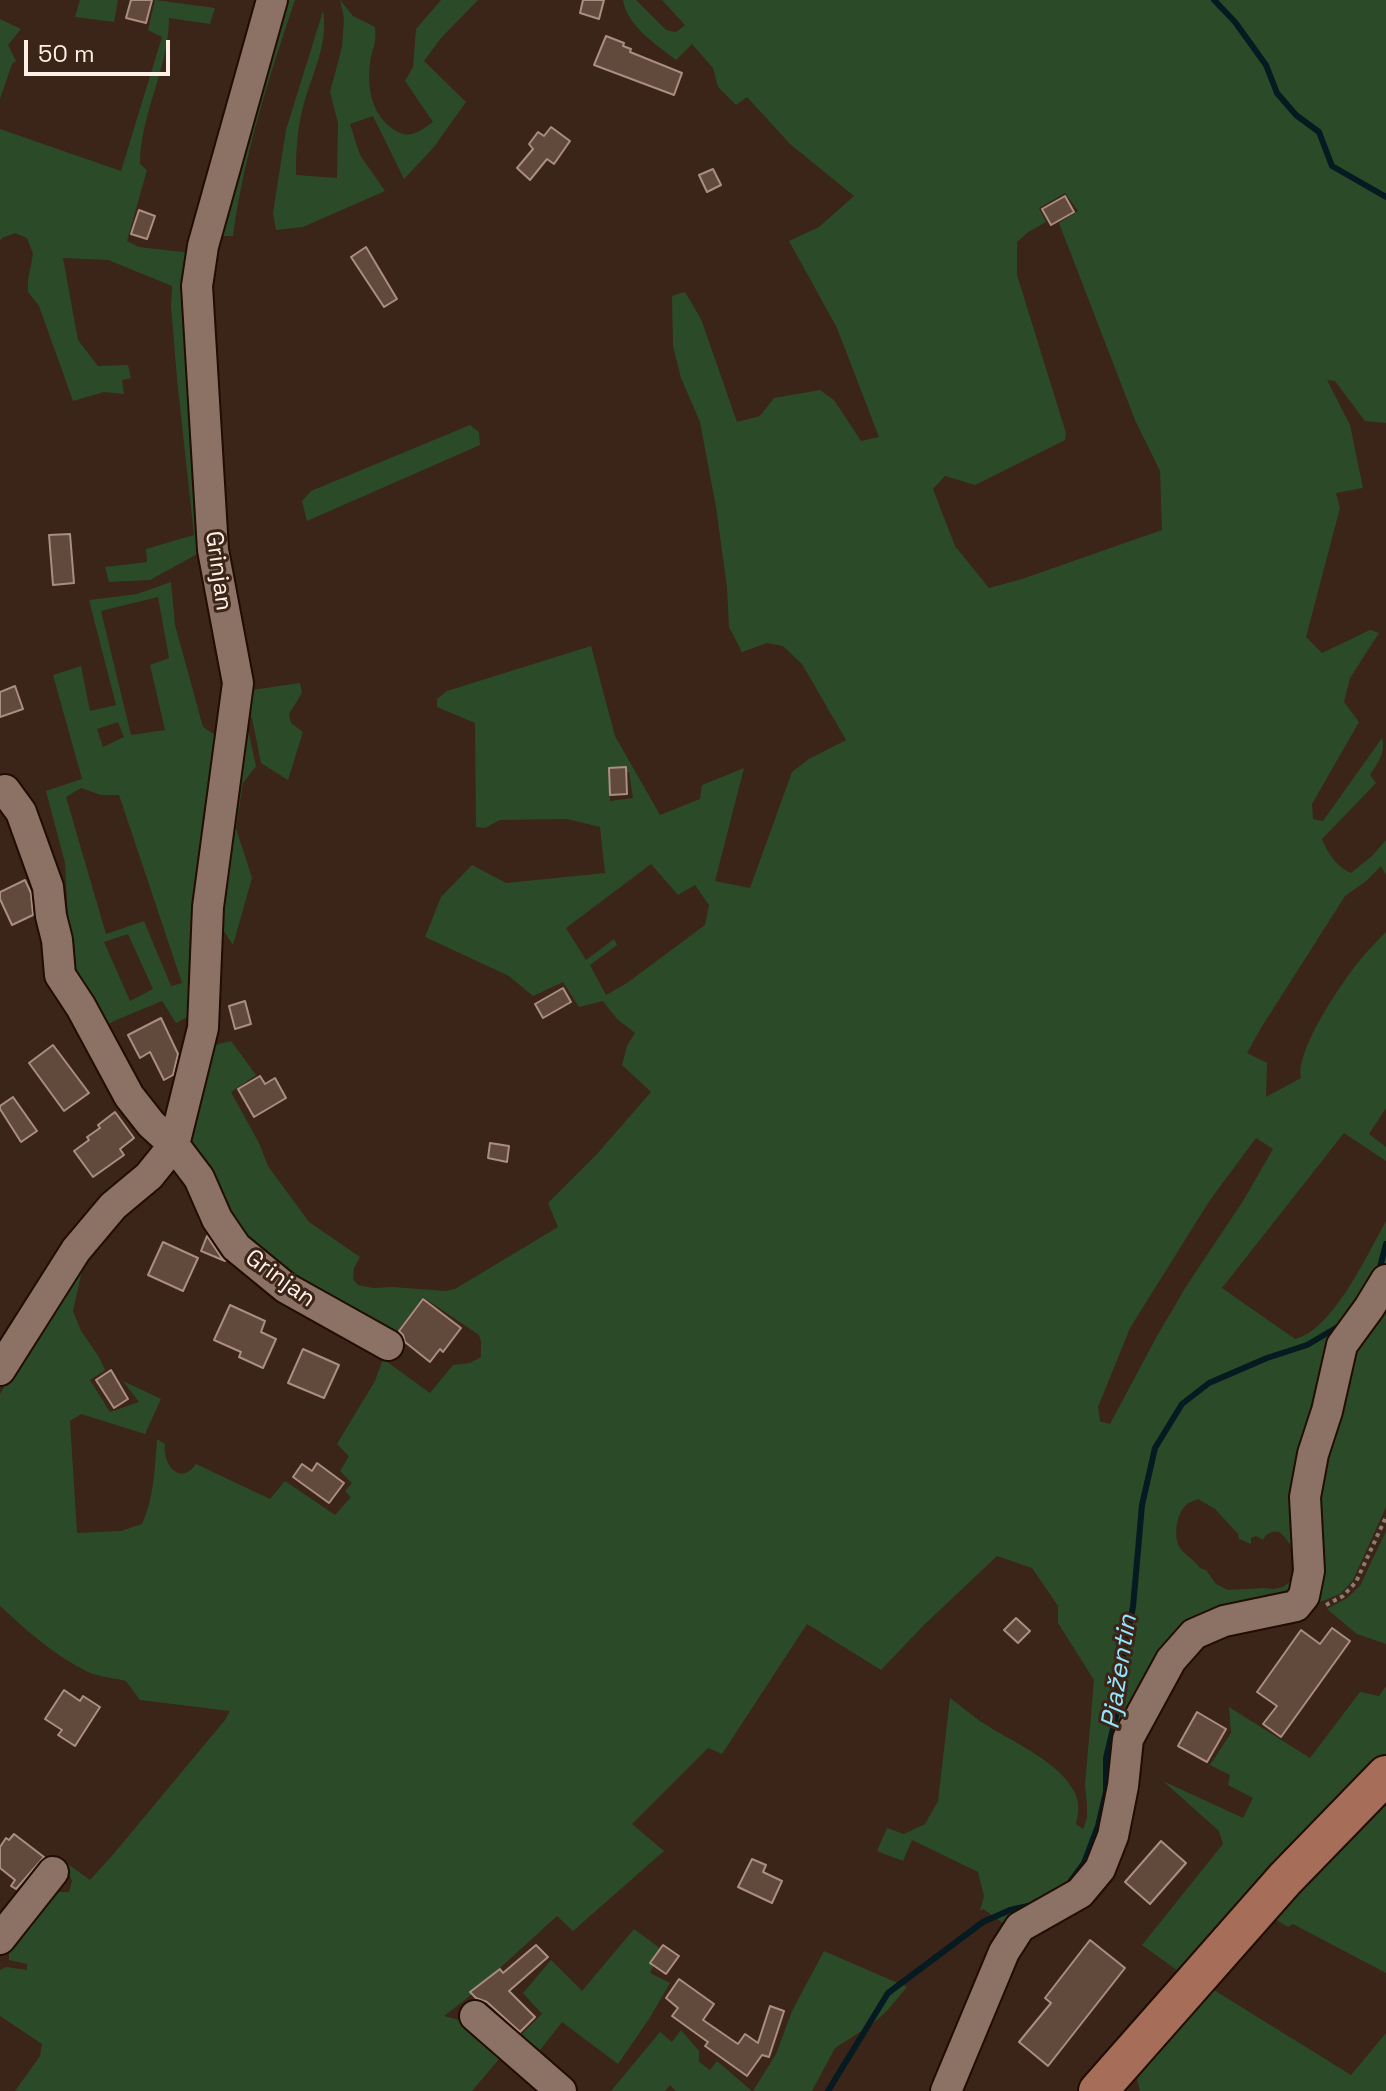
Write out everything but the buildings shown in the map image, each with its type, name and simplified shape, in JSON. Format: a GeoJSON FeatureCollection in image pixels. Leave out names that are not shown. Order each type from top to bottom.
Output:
{"type":"FeatureCollection","features":[{"type":"Feature","properties":{"kind":"main road"},"geometry":{"type":"LineString","coordinates":[[1098,2091],[1285,1879],[1386,1775]]}},
{"type":"Feature","properties":{"kind":"street","name":"Grinjan"},"geometry":{"type":"LineString","coordinates":[[0,1370],[76,1250],[113,1206],[149,1176],[174,1145],[203,1028],[208,907],[238,683],[213,550],[197,286],[203,246],[272,0]]}},
{"type":"Feature","properties":{"kind":"street","name":"Grinjan"},"geometry":{"type":"LineString","coordinates":[[5,790],[21,812],[48,887],[60,975],[129,1096],[151,1124],[174,1145],[199,1178],[217,1219],[236,1247],[286,1288],[388,1345]]}},
{"type":"Feature","properties":{"kind":"street"},"geometry":{"type":"LineString","coordinates":[[946,2091],[1004,1952],[1020,1927],[1080,1893],[1100,1869],[1113,1836],[1128,1739],[1171,1660],[1194,1634],[1224,1621],[1296,1606],[1304,1596],[1309,1571],[1305,1497],[1313,1454],[1327,1411],[1342,1345],[1386,1280]]}},
{"type":"Feature","properties":{"kind":"street"},"geometry":{"type":"LineString","coordinates":[[0,1939],[53,1872]]}},
{"type":"Feature","properties":{"kind":"street"},"geometry":{"type":"LineString","coordinates":[[475,2016],[561,2091]]}},
{"type":"Feature","properties":{"kind":"path"},"geometry":{"type":"LineString","coordinates":[[1296,1606],[1326,1605],[1343,1596],[1356,1582],[1386,1517]]}},
{"type":"Feature","properties":{"kind":"green space"},"geometry":{"type":"Polygon","coordinates":[[[80,0],[118,0],[114,22],[75,17],[80,0]]]}},
{"type":"Feature","properties":{"kind":"green space"},"geometry":{"type":"Polygon","coordinates":[[[155,0],[215,8],[210,24],[169,18],[168,37],[141,145],[140,164],[147,170],[127,241],[139,247],[191,253],[201,552],[150,580],[109,582],[105,567],[147,562],[146,549],[194,535],[177,379],[172,286],[108,260],[63,258],[78,340],[98,366],[128,365],[131,378],[122,380],[124,394],[104,392],[73,401],[39,306],[28,292],[33,254],[27,238],[15,233],[0,241],[0,129],[121,171],[162,37],[148,30],[155,0]]]}},
{"type":"Feature","properties":{"kind":"green space"},"geometry":{"type":"Polygon","coordinates":[[[276,0],[295,0],[251,146],[233,236],[214,236],[276,0]]]}},
{"type":"Feature","properties":{"kind":"green space"},"geometry":{"type":"Polygon","coordinates":[[[340,0],[353,16],[375,27],[369,72],[370,89],[378,113],[395,131],[411,134],[433,122],[405,81],[413,67],[416,29],[441,0],[478,0],[441,38],[424,61],[466,102],[434,147],[404,179],[373,116],[350,124],[360,155],[385,191],[303,227],[276,230],[273,213],[286,130],[323,11],[324,36],[299,124],[296,175],[337,178],[338,123],[330,92],[342,47],[344,18],[340,0]]]}},
{"type":"Feature","properties":{"kind":"green space"},"geometry":{"type":"Polygon","coordinates":[[[623,0],[636,0],[666,30],[676,32],[685,25],[662,0],[1386,0],[1386,423],[1365,421],[1335,381],[1327,380],[1350,425],[1363,488],[1336,493],[1340,508],[1306,637],[1322,653],[1370,630],[1379,633],[1350,678],[1344,702],[1359,722],[1312,804],[1313,819],[1323,821],[1382,738],[1382,753],[1370,775],[1376,783],[1322,839],[1334,859],[1351,873],[1386,840],[1386,875],[1381,866],[1345,896],[1247,1053],[1267,1063],[1266,1097],[1301,1078],[1305,1051],[1322,1017],[1352,970],[1386,932],[1386,1108],[1369,1134],[1386,1147],[1386,1161],[1344,1133],[1222,1288],[1295,1339],[1309,1333],[1336,1306],[1386,1221],[1386,1271],[1339,1339],[1296,1553],[1279,1532],[1270,1533],[1263,1540],[1256,1536],[1251,1538],[1251,1544],[1239,1539],[1215,1509],[1198,1499],[1183,1509],[1176,1529],[1180,1548],[1206,1570],[1216,1584],[1228,1590],[1283,1587],[1297,1572],[1300,1591],[1167,1654],[1095,1866],[1010,1928],[983,1909],[980,1911],[984,1896],[978,1872],[912,1840],[903,1861],[877,1851],[887,1828],[904,1834],[925,1824],[938,1801],[950,1698],[1054,1768],[1075,1792],[1078,1801],[1076,1824],[1083,1829],[1087,1818],[1085,1785],[1094,1680],[1058,1623],[1058,1606],[1032,1568],[997,1556],[881,1670],[807,1624],[722,1754],[708,1748],[632,1824],[664,1851],[573,1931],[557,1916],[444,2016],[478,2025],[506,2051],[472,2091],[15,2091],[40,2056],[42,2044],[0,2016],[0,1970],[6,1967],[27,1970],[27,1964],[9,1960],[9,1949],[46,1898],[59,1892],[69,1892],[72,1881],[64,1861],[90,1880],[230,1711],[140,1700],[126,1681],[93,1674],[76,1666],[41,1642],[0,1606],[0,1394],[74,1264],[88,1244],[73,1311],[81,1331],[105,1370],[90,1380],[110,1412],[139,1402],[123,1381],[161,1399],[145,1434],[81,1414],[70,1421],[77,1533],[121,1531],[142,1524],[155,1471],[157,1439],[165,1444],[166,1459],[178,1473],[190,1471],[196,1464],[270,1499],[285,1481],[335,1515],[351,1497],[345,1491],[352,1483],[340,1471],[349,1456],[337,1444],[375,1381],[383,1359],[430,1393],[453,1365],[470,1363],[481,1357],[481,1342],[479,1335],[423,1297],[393,1337],[245,1249],[187,1146],[201,1100],[211,1046],[231,1041],[256,1075],[231,1092],[268,1166],[309,1222],[360,1257],[353,1279],[358,1285],[373,1288],[455,1289],[558,1227],[548,1203],[597,1154],[651,1092],[622,1065],[627,1046],[635,1033],[617,1019],[603,1001],[579,1007],[563,982],[533,996],[509,976],[425,937],[441,897],[472,865],[506,883],[605,873],[600,827],[567,819],[500,820],[485,828],[476,827],[475,723],[437,707],[437,699],[447,691],[591,646],[615,736],[660,815],[700,799],[702,785],[744,768],[715,881],[750,888],[792,772],[809,759],[846,740],[802,664],[783,646],[767,643],[742,652],[729,627],[716,507],[700,422],[681,378],[673,346],[672,296],[685,292],[701,319],[737,422],[760,416],[774,398],[820,390],[834,400],[861,441],[879,437],[837,328],[789,241],[819,227],[854,196],[790,144],[747,97],[736,105],[718,87],[713,68],[692,44],[676,60],[644,34],[623,0]],[[1065,193],[1039,208],[1046,222],[1017,242],[1017,275],[1066,433],[1065,440],[975,485],[945,476],[933,489],[955,546],[989,588],[1162,530],[1160,471],[1135,420],[1059,223],[1078,211],[1065,193]],[[629,772],[610,773],[610,801],[633,798],[629,772]],[[651,864],[566,928],[586,960],[614,939],[617,945],[590,965],[606,995],[705,925],[709,905],[695,885],[678,895],[651,864]],[[1256,1138],[1210,1200],[1130,1328],[1098,1407],[1100,1421],[1110,1424],[1187,1285],[1243,1201],[1273,1149],[1256,1138]]]}},
{"type":"Feature","properties":{"kind":"green space"},"geometry":{"type":"Polygon","coordinates":[[[0,19],[21,29],[8,45],[16,61],[12,64],[0,99],[0,19]]]}},
{"type":"Feature","properties":{"kind":"green space"},"geometry":{"type":"Polygon","coordinates":[[[470,425],[479,432],[480,445],[307,521],[302,501],[311,491],[470,425]]]}},
{"type":"Feature","properties":{"kind":"green space"},"geometry":{"type":"Polygon","coordinates":[[[171,582],[175,625],[203,727],[224,741],[197,1012],[176,1023],[162,1001],[98,1030],[71,977],[65,863],[46,791],[82,779],[53,675],[81,666],[90,711],[116,705],[89,600],[137,594],[171,582]],[[158,597],[101,611],[131,735],[165,730],[150,665],[169,658],[158,597]],[[118,722],[97,729],[103,747],[124,737],[118,722]],[[81,788],[66,797],[106,934],[144,921],[171,986],[182,983],[119,795],[101,795],[81,788]],[[128,934],[104,942],[130,1001],[153,989],[128,934]]]}},
{"type":"Feature","properties":{"kind":"green space"},"geometry":{"type":"Polygon","coordinates":[[[300,683],[302,693],[289,714],[291,723],[303,732],[288,780],[261,763],[252,718],[243,709],[245,691],[300,683]]]}},
{"type":"Feature","properties":{"kind":"green space"},"geometry":{"type":"Polygon","coordinates":[[[240,724],[248,730],[256,766],[243,783],[236,828],[252,878],[233,945],[222,928],[221,866],[240,724]]]}},
{"type":"Feature","properties":{"kind":"green space"},"geometry":{"type":"Polygon","coordinates":[[[1386,1291],[1386,1507],[1353,1580],[1340,1594],[1320,1602],[1315,1594],[1312,1488],[1341,1364],[1386,1291]]]}},
{"type":"Feature","properties":{"kind":"green space"},"geometry":{"type":"Polygon","coordinates":[[[1386,1531],[1386,1644],[1357,1634],[1327,1609],[1347,1598],[1360,1586],[1386,1531]]]}},
{"type":"Feature","properties":{"kind":"green space"},"geometry":{"type":"Polygon","coordinates":[[[1386,1686],[1386,1757],[1178,1971],[1142,1945],[1223,1844],[1219,1831],[1163,1781],[1243,1818],[1253,1798],[1228,1785],[1230,1775],[1210,1765],[1231,1733],[1229,1707],[1310,1758],[1360,1692],[1379,1696],[1386,1686]]]}},
{"type":"Feature","properties":{"kind":"green space"},"geometry":{"type":"Polygon","coordinates":[[[1386,1802],[1386,1973],[1293,1924],[1288,1927],[1275,1919],[1386,1802]]]}},
{"type":"Feature","properties":{"kind":"green space"},"geometry":{"type":"Polygon","coordinates":[[[634,1929],[661,1949],[650,1973],[670,1983],[618,2064],[562,2022],[533,2059],[515,2041],[542,2014],[523,1993],[551,1960],[582,1991],[634,1929]]]}},
{"type":"Feature","properties":{"kind":"green space"},"geometry":{"type":"Polygon","coordinates":[[[824,1951],[907,1987],[871,2025],[835,2048],[812,2091],[753,2091],[776,2054],[792,2011],[824,1951]]]}},
{"type":"Feature","properties":{"kind":"green space"},"geometry":{"type":"Polygon","coordinates":[[[1214,1990],[1351,2075],[1386,2033],[1386,2091],[1140,2091],[1137,2079],[1214,1990]]]}},
{"type":"Feature","properties":{"kind":"green space"},"geometry":{"type":"Polygon","coordinates":[[[681,2030],[699,2051],[699,2062],[710,2070],[717,2061],[752,2091],[676,2091],[670,2085],[665,2091],[611,2091],[660,2032],[672,2042],[681,2030]]]}},
{"type":"Feature","properties":{"kind":"waterway"},"geometry":{"type":"LineString","coordinates":[[1214,0],[1235,22],[1266,65],[1277,93],[1296,115],[1319,132],[1332,166],[1386,197]]}},
{"type":"Feature","properties":{"kind":"waterway","name":"Pjažentin"},"geometry":{"type":"LineString","coordinates":[[1379,1271],[1386,1244]]}},
{"type":"Feature","properties":{"kind":"waterway","name":"Pjažentin"},"geometry":{"type":"LineString","coordinates":[[1070,1882],[1084,1863],[1098,1826],[1106,1792],[1106,1758],[1116,1716],[1117,1688],[1133,1607],[1142,1505],[1155,1448],[1182,1404],[1209,1383],[1307,1345],[1341,1325]]}},
{"type":"Feature","properties":{"kind":"waterway","name":"Pjažentin"},"geometry":{"type":"LineString","coordinates":[[828,2091],[888,1993],[983,1922],[1010,1910],[1032,1905]]}}]}
